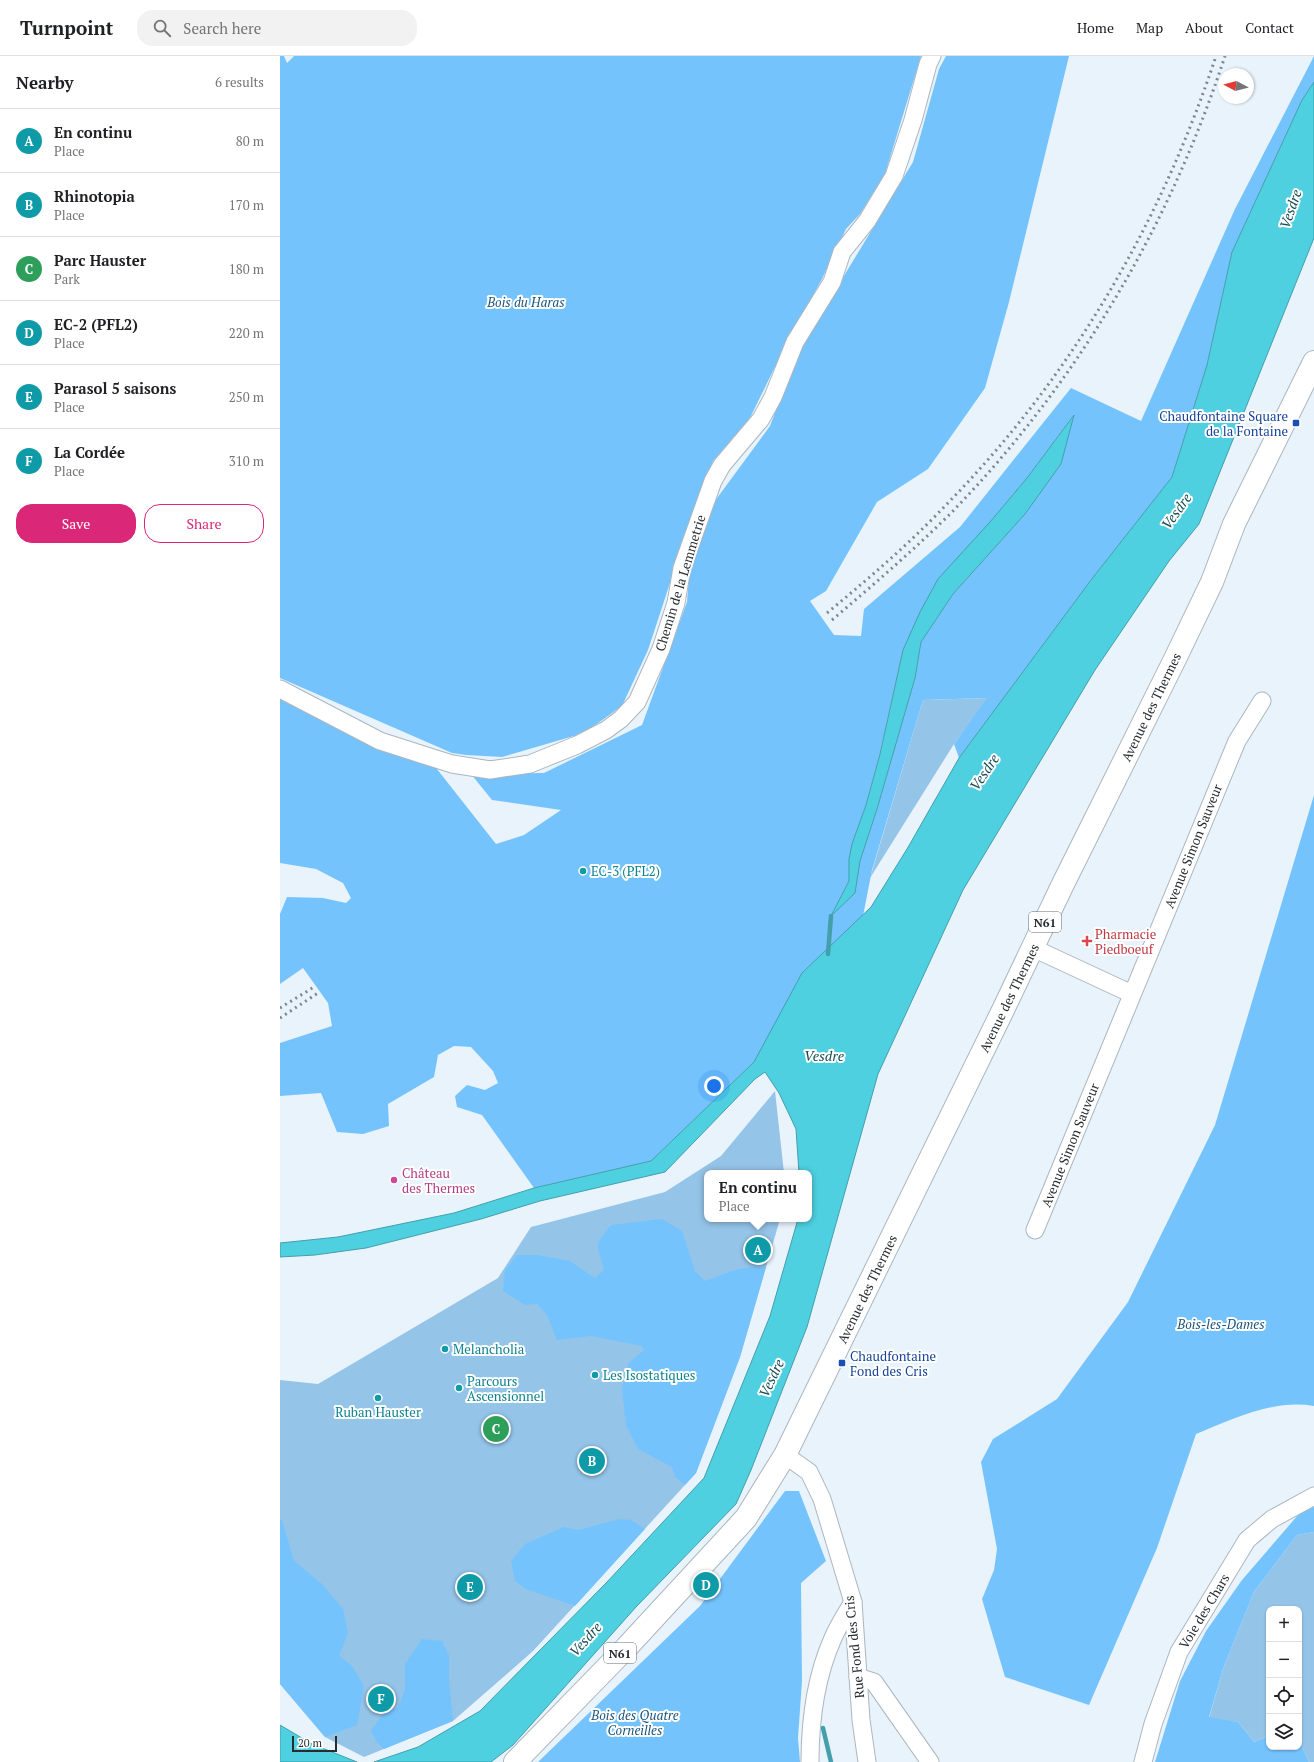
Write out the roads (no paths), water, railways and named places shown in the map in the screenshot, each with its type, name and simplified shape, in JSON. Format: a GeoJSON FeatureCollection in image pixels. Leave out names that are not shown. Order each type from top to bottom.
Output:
{"type":"FeatureCollection","features":[{"type":"Feature","properties":{"kind":"main road","name":"Avenue des Thermes"},"geometry":{"type":"LineString","coordinates":[[785,1455],[1212,582],[1234,524],[1260,470],[1310,384],[1314,362]]}},
{"type":"Feature","properties":{"kind":"main road","name":"N61"},"geometry":{"type":"LineString","coordinates":[[515,1762],[626,1648],[746,1518],[785,1455]]}},
{"type":"Feature","properties":{"kind":"street","name":"Chemin de la Lemmetrie"},"geometry":{"type":"LineString","coordinates":[[280,689],[380,741],[452,764],[490,770],[530,764],[577,745],[621,720],[637,702],[661,649],[676,604],[682,568],[713,481],[722,465],[761,419],[773,397],[795,342],[832,282],[842,252],[867,221],[894,176],[914,120],[928,64],[932,56]]}},
{"type":"Feature","properties":{"kind":"street","name":"Avenue Simon Sauveur"},"geometry":{"type":"LineString","coordinates":[[1036,1230],[1237,741],[1262,702]]}},
{"type":"Feature","properties":{"kind":"street"},"geometry":{"type":"LineString","coordinates":[[1033,948],[1132,994]]}},
{"type":"Feature","properties":{"kind":"street","name":"Rue Fond des Cris"},"geometry":{"type":"LineString","coordinates":[[785,1455],[809,1472],[822,1499],[852,1602],[861,1720],[867,1762]]}},
{"type":"Feature","properties":{"kind":"street","name":"Voie des Chars"},"geometry":{"type":"LineString","coordinates":[[1143,1762],[1153,1724],[1179,1652],[1248,1540],[1272,1519],[1314,1496]]}},
{"type":"Feature","properties":{"kind":"street"},"geometry":{"type":"LineString","coordinates":[[810,1762],[810,1748],[817,1682],[833,1638],[852,1602]]}},
{"type":"Feature","properties":{"kind":"street"},"geometry":{"type":"LineString","coordinates":[[858,1677],[874,1682],[930,1762]]}},
{"type":"Feature","properties":{"kind":"water","name":"Vesdre"},"geometry":{"type":"Polygon","coordinates":[[[1314,82],[1314,238],[1199,524],[1169,561],[1095,670],[963,890],[878,1074],[807,1327],[751,1470],[736,1504],[636,1607],[513,1745],[491,1762],[374,1762],[418,1747],[480,1711],[607,1582],[704,1478],[770,1316],[797,1222],[812,1222],[812,1170],[799,1170],[796,1129],[779,1093],[765,1072],[755,1079],[665,1172],[540,1201],[481,1219],[366,1248],[315,1255],[280,1257],[280,1243],[338,1237],[454,1213],[534,1188],[651,1161],[754,1062],[802,973],[871,907],[907,849],[959,758],[1091,580],[1172,477],[1207,365],[1232,252],[1302,100],[1314,82]]]}},
{"type":"Feature","properties":{"kind":"water"},"geometry":{"type":"Polygon","coordinates":[[[1074,415],[1061,464],[1025,514],[953,594],[921,642],[915,678],[877,809],[860,861],[855,893],[831,916],[849,881],[849,859],[852,844],[866,805],[880,754],[903,650],[920,612],[938,579],[990,522],[1027,478],[1074,415]]]}},
{"type":"Feature","properties":{"kind":"water"},"geometry":{"type":"Polygon","coordinates":[[[280,1725],[312,1744],[357,1762],[280,1762],[280,1725]]]}},
{"type":"Feature","properties":{"kind":"waterway"},"geometry":{"type":"LineString","coordinates":[[828,954],[831,916]]}},
{"type":"Feature","properties":{"kind":"waterway"},"geometry":{"type":"LineString","coordinates":[[823,1728],[831,1762]]}},
{"type":"Feature","properties":{"kind":"railway"},"geometry":{"type":"LineString","coordinates":[[827,613],[888,561],[945,506],[990,457],[1032,406],[1071,352],[1106,297],[1139,239],[1168,180],[1193,119],[1216,56]]}},
{"type":"Feature","properties":{"kind":"railway"},"geometry":{"type":"LineString","coordinates":[[832,620],[908,554],[952,512],[997,462],[1040,410],[1079,356],[1114,300],[1147,241],[1176,181],[1202,119],[1225,56]]}},
{"type":"Feature","properties":{"kind":"railway"},"geometry":{"type":"LineString","coordinates":[[280,1008],[314,987]]}},
{"type":"Feature","properties":{"kind":"railway"},"geometry":{"type":"LineString","coordinates":[[280,1018],[318,993]]}},
{"type":"Feature","properties":{"kind":"place","name":"Chaudfontaine Square de la Fontaine"},"geometry":{"type":"Point","coordinates":[1296,423]}},
{"type":"Feature","properties":{"kind":"place","name":"EC-3 (PFL2)"},"geometry":{"type":"Point","coordinates":[583,871]}},
{"type":"Feature","properties":{"kind":"place","name":"Pharmacie Piedboeuf"},"geometry":{"type":"Point","coordinates":[1087,941]}},
{"type":"Feature","properties":{"kind":"place","name":"Château des Thermes"},"geometry":{"type":"Point","coordinates":[394,1180]}},
{"type":"Feature","properties":{"kind":"place","name":"En continu"},"geometry":{"type":"Point","coordinates":[758,1250]}},
{"type":"Feature","properties":{"kind":"place","name":"Melancholia"},"geometry":{"type":"Point","coordinates":[445,1349]}},
{"type":"Feature","properties":{"kind":"place","name":"Chaudfontaine Fond des Cris"},"geometry":{"type":"Point","coordinates":[842,1363]}},
{"type":"Feature","properties":{"kind":"place","name":"Les Isostatiques"},"geometry":{"type":"Point","coordinates":[595,1375]}},
{"type":"Feature","properties":{"kind":"place","name":"Parcours Ascensionnel"},"geometry":{"type":"Point","coordinates":[459,1388]}},
{"type":"Feature","properties":{"kind":"place","name":"Ruban Hauster"},"geometry":{"type":"Point","coordinates":[378,1398]}},
{"type":"Feature","properties":{"kind":"place","name":"Parc Hauster"},"geometry":{"type":"Point","coordinates":[496,1429]}},
{"type":"Feature","properties":{"kind":"place","name":"Rhinotopia"},"geometry":{"type":"Point","coordinates":[592,1461]}},
{"type":"Feature","properties":{"kind":"place","name":"EC-2 (PFL2)"},"geometry":{"type":"Point","coordinates":[706,1585]}},
{"type":"Feature","properties":{"kind":"place","name":"Parasol 5 saisons"},"geometry":{"type":"Point","coordinates":[470,1587]}},
{"type":"Feature","properties":{"kind":"place","name":"La Cordée"},"geometry":{"type":"Point","coordinates":[381,1699]}},
{"type":"Feature","properties":{"kind":"park label","name":"Bois du Haras"},"geometry":{"type":"Point","coordinates":[526,302]}},
{"type":"Feature","properties":{"kind":"park label","name":"Bois-les-Dames"},"geometry":{"type":"Point","coordinates":[1221,1324]}},
{"type":"Feature","properties":{"kind":"park label","name":"Bois des Quatre Corneilles"},"geometry":{"type":"Point","coordinates":[635,1722]}}]}
